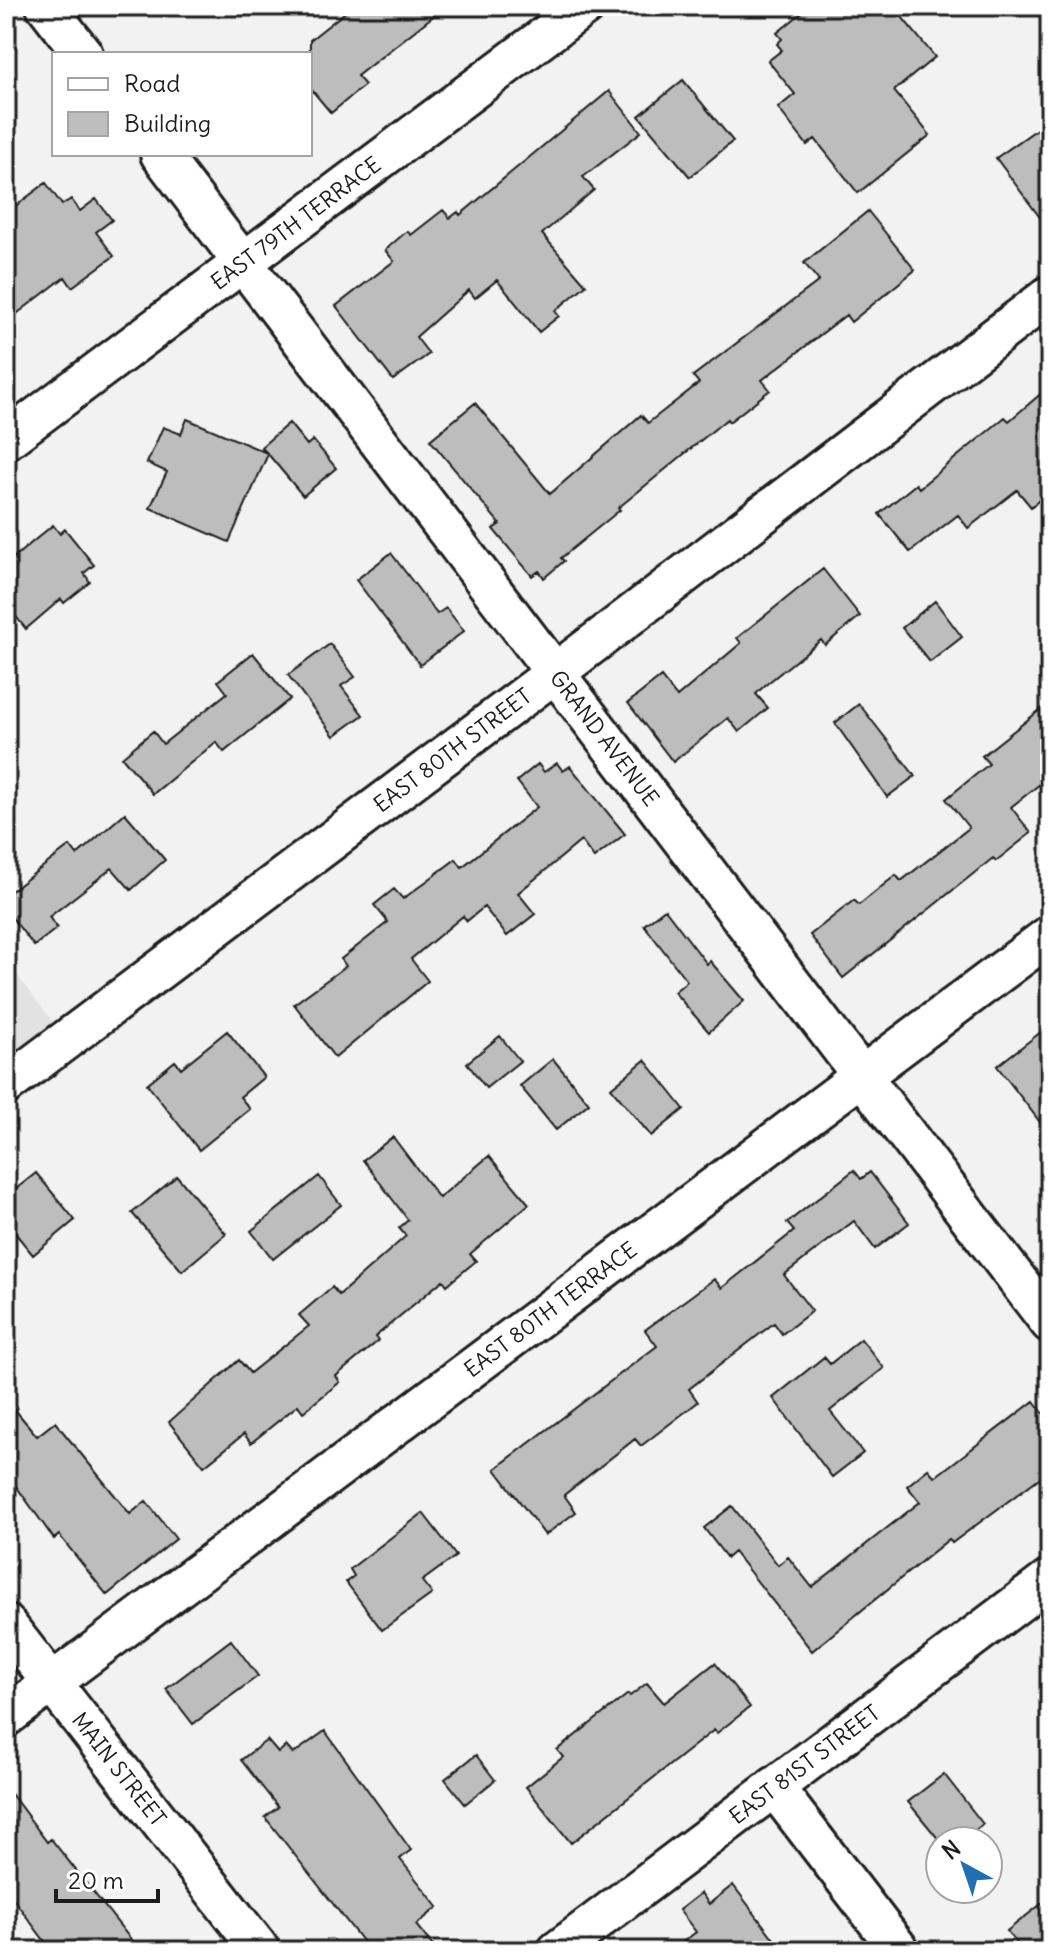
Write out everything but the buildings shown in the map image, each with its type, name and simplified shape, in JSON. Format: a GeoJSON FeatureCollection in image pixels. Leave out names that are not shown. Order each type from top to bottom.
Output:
{"type":"FeatureCollection","features":[{"type":"Feature","properties":{"kind":"street"},"geometry":{"type":"LineString","coordinates":[[46,6],[81,52]]}},
{"type":"Feature","properties":{"kind":"street","name":"EAST 79TH TERRACE"},"geometry":{"type":"LineString","coordinates":[[6,440],[585,6]]}},
{"type":"Feature","properties":{"kind":"street","name":"GRAND AVENUE"},"geometry":{"type":"LineString","coordinates":[[162,156],[1050,1323]]}},
{"type":"Feature","properties":{"kind":"street","name":"EAST 80TH STREET"},"geometry":{"type":"LineString","coordinates":[[6,1085],[555,673],[1050,295]]}},
{"type":"Feature","properties":{"kind":"street","name":"EAST 80TH TERRACE"},"geometry":{"type":"LineString","coordinates":[[6,1717],[1050,935]]}},
{"type":"Feature","properties":{"kind":"street","name":"EAST 81ST STREET"},"geometry":{"type":"LineString","coordinates":[[557,1951],[1050,1579]]}},
{"type":"Feature","properties":{"kind":"street","name":"MAIN STREET"},"geometry":{"type":"LineString","coordinates":[[6,1624],[261,1951]]}},
{"type":"Feature","properties":{"kind":"street"},"geometry":{"type":"LineString","coordinates":[[774,1787],[900,1951]]}},
{"type":"Feature","properties":{"kind":"shaded area"},"geometry":{"type":"Polygon","coordinates":[[[6,961],[61,1032],[6,1074],[6,961]]]}}]}
